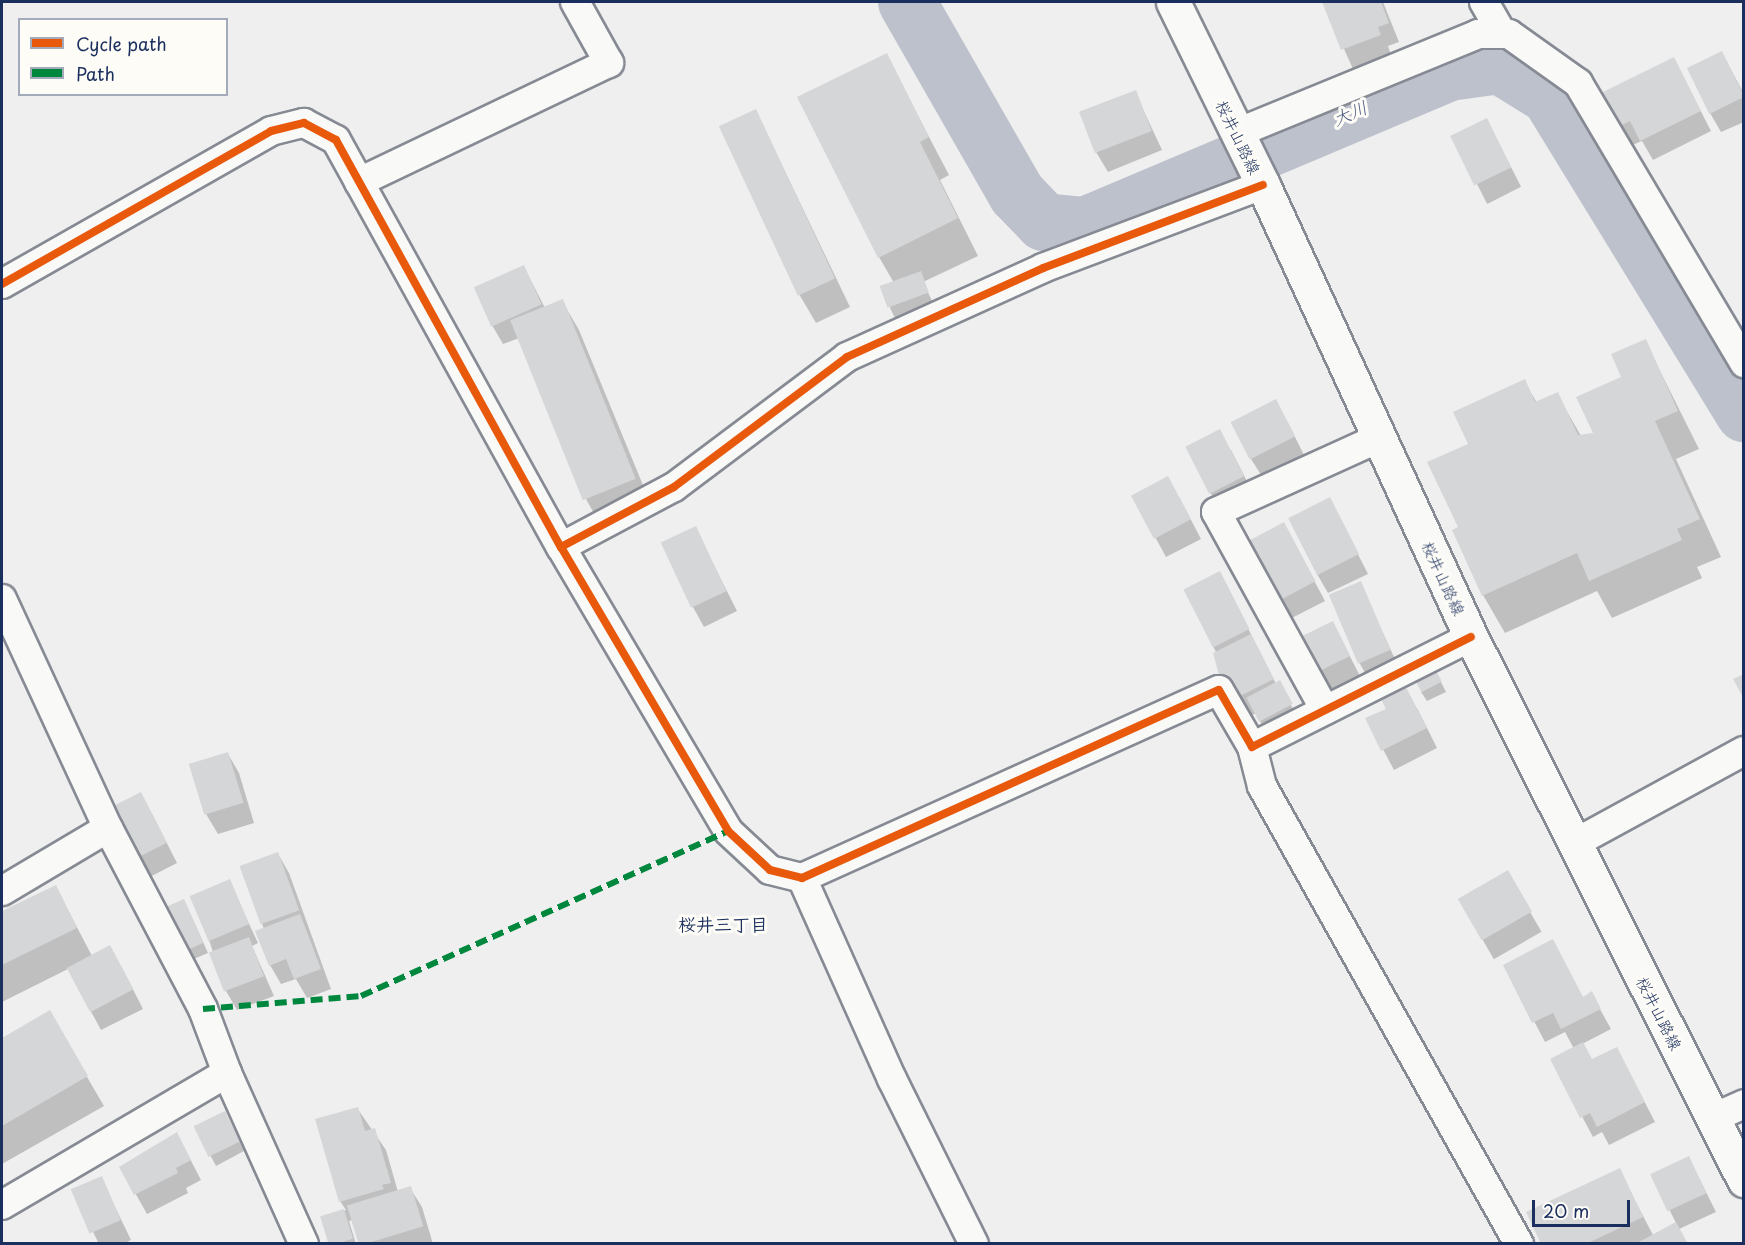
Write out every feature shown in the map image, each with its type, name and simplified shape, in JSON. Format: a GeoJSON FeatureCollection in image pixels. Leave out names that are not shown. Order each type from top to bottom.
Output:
{"type":"FeatureCollection","features":[{"type":"Feature","properties":{"kind":"main road","name":"桜井山路線"},"geometry":{"type":"LineString","coordinates":[[1173,2],[1263,185],[1471,637],[1743,1180]]}},
{"type":"Feature","properties":{"kind":"street"},"geometry":{"type":"LineString","coordinates":[[359,182],[609,63],[574,2]]}},
{"type":"Feature","properties":{"kind":"street"},"geometry":{"type":"LineString","coordinates":[[1484,2],[1502,33]]}},
{"type":"Feature","properties":{"kind":"street"},"geometry":{"type":"LineString","coordinates":[[1237,133],[1478,34],[1509,34],[1578,83],[1743,363]]}},
{"type":"Feature","properties":{"kind":"street"},"geometry":{"type":"LineString","coordinates":[[2,284],[271,132],[304,123],[336,140],[561,547],[728,831],[770,870],[802,878],[1219,690],[1252,747],[1262,786],[1519,1244]]}},
{"type":"Feature","properties":{"kind":"street"},"geometry":{"type":"LineString","coordinates":[[561,547],[674,487],[847,357],[1043,268],[1263,185]]}},
{"type":"Feature","properties":{"kind":"street"},"geometry":{"type":"LineString","coordinates":[[1325,710],[1216,512],[1379,438]]}},
{"type":"Feature","properties":{"kind":"street"},"geometry":{"type":"LineString","coordinates":[[2,599],[108,828],[203,1009],[227,1073],[304,1244]]}},
{"type":"Feature","properties":{"kind":"street"},"geometry":{"type":"LineString","coordinates":[[1252,747],[1471,637]]}},
{"type":"Feature","properties":{"kind":"street"},"geometry":{"type":"LineString","coordinates":[[1575,843],[1743,752]]}},
{"type":"Feature","properties":{"kind":"street"},"geometry":{"type":"LineString","coordinates":[[2,891],[108,828]]}},
{"type":"Feature","properties":{"kind":"street"},"geometry":{"type":"LineString","coordinates":[[802,878],[892,1079],[974,1244]]}},
{"type":"Feature","properties":{"kind":"street"},"geometry":{"type":"LineString","coordinates":[[2,1205],[227,1073]]}},
{"type":"Feature","properties":{"kind":"street"},"geometry":{"type":"LineString","coordinates":[[1713,1118],[1743,1104]]}},
{"type":"Feature","properties":{"kind":"building"},"geometry":{"type":"Polygon","coordinates":[[[1322,2],[1381,2],[1389,23],[1378,27],[1381,35],[1341,50],[1322,2]]]}},
{"type":"Feature","properties":{"kind":"building"},"geometry":{"type":"Polygon","coordinates":[[[1722,51],[1744,97],[1709,114],[1687,68],[1722,51]]]}},
{"type":"Feature","properties":{"kind":"building"},"geometry":{"type":"Polygon","coordinates":[[[887,53],[929,137],[920,142],[958,218],[878,258],[797,97],[887,53]]]}},
{"type":"Feature","properties":{"kind":"building"},"geometry":{"type":"Polygon","coordinates":[[[1674,57],[1701,111],[1640,141],[1630,121],[1618,127],[1601,93],[1674,57]]]}},
{"type":"Feature","properties":{"kind":"building"},"geometry":{"type":"Polygon","coordinates":[[[1136,90],[1152,131],[1095,153],[1079,112],[1136,90]]]}},
{"type":"Feature","properties":{"kind":"building"},"geometry":{"type":"Polygon","coordinates":[[[756,109],[835,278],[798,296],[719,126],[756,109]]]}},
{"type":"Feature","properties":{"kind":"building"},"geometry":{"type":"Polygon","coordinates":[[[1487,118],[1511,167],[1474,185],[1450,136],[1487,118]]]}},
{"type":"Feature","properties":{"kind":"building"},"geometry":{"type":"Polygon","coordinates":[[[524,265],[541,304],[491,327],[474,287],[524,265]]]}},
{"type":"Feature","properties":{"kind":"building"},"geometry":{"type":"Polygon","coordinates":[[[921,271],[929,293],[888,308],[880,286],[921,271]]]}},
{"type":"Feature","properties":{"kind":"building"},"geometry":{"type":"Polygon","coordinates":[[[563,299],[636,479],[583,500],[510,320],[563,299]]]}},
{"type":"Feature","properties":{"kind":"building"},"geometry":{"type":"Polygon","coordinates":[[[1646,339],[1678,411],[1655,421],[1700,519],[1677,529],[1682,540],[1589,581],[1577,553],[1482,596],[1452,530],[1458,527],[1427,462],[1468,444],[1453,412],[1525,379],[1535,402],[1558,392],[1578,435],[1593,433],[1576,397],[1621,377],[1611,354],[1646,339]]]}},
{"type":"Feature","properties":{"kind":"building"},"geometry":{"type":"Polygon","coordinates":[[[1276,399],[1295,436],[1250,460],[1231,422],[1276,399]]]}},
{"type":"Feature","properties":{"kind":"building"},"geometry":{"type":"Polygon","coordinates":[[[1220,429],[1244,476],[1209,494],[1185,447],[1220,429]]]}},
{"type":"Feature","properties":{"kind":"building"},"geometry":{"type":"Polygon","coordinates":[[[1168,476],[1191,519],[1154,539],[1131,496],[1168,476]]]}},
{"type":"Feature","properties":{"kind":"building"},"geometry":{"type":"Polygon","coordinates":[[[1330,497],[1359,554],[1317,575],[1288,518],[1330,497]]]}},
{"type":"Feature","properties":{"kind":"building"},"geometry":{"type":"Polygon","coordinates":[[[1284,522],[1315,581],[1272,604],[1241,545],[1284,522]]]}},
{"type":"Feature","properties":{"kind":"building"},"geometry":{"type":"Polygon","coordinates":[[[696,526],[726,591],[691,608],[661,542],[696,526]]]}},
{"type":"Feature","properties":{"kind":"building"},"geometry":{"type":"Polygon","coordinates":[[[1220,571],[1250,629],[1213,648],[1183,590],[1220,571]]]}},
{"type":"Feature","properties":{"kind":"building"},"geometry":{"type":"Polygon","coordinates":[[[1361,581],[1390,650],[1358,664],[1329,595],[1361,581]]]}},
{"type":"Feature","properties":{"kind":"building"},"geometry":{"type":"Polygon","coordinates":[[[1333,621],[1350,656],[1312,674],[1295,639],[1333,621]]]}},
{"type":"Feature","properties":{"kind":"building"},"geometry":{"type":"Polygon","coordinates":[[[1251,634],[1274,679],[1236,698],[1219,675],[1213,653],[1251,634]]]}},
{"type":"Feature","properties":{"kind":"building"},"geometry":{"type":"Polygon","coordinates":[[[1432,663],[1442,682],[1422,692],[1412,674],[1432,663]]]}},
{"type":"Feature","properties":{"kind":"building"},"geometry":{"type":"Polygon","coordinates":[[[1744,674],[1744,699],[1733,679],[1744,674]]]}},
{"type":"Feature","properties":{"kind":"building"},"geometry":{"type":"Polygon","coordinates":[[[1280,680],[1293,704],[1259,722],[1246,698],[1280,680]]]}},
{"type":"Feature","properties":{"kind":"building"},"geometry":{"type":"Polygon","coordinates":[[[1406,687],[1427,728],[1381,751],[1365,718],[1386,709],[1381,699],[1406,687]]]}},
{"type":"Feature","properties":{"kind":"building"},"geometry":{"type":"Polygon","coordinates":[[[228,752],[243,803],[204,815],[189,764],[228,752]]]}},
{"type":"Feature","properties":{"kind":"building"},"geometry":{"type":"Polygon","coordinates":[[[141,792],[167,843],[129,862],[104,811],[141,792]]]}},
{"type":"Feature","properties":{"kind":"building"},"geometry":{"type":"Polygon","coordinates":[[[278,852],[299,910],[261,924],[239,866],[278,852]]]}},
{"type":"Feature","properties":{"kind":"building"},"geometry":{"type":"Polygon","coordinates":[[[1508,870],[1532,912],[1482,941],[1458,899],[1508,870]]]}},
{"type":"Feature","properties":{"kind":"building"},"geometry":{"type":"Polygon","coordinates":[[[230,879],[249,924],[209,941],[189,896],[230,879]]]}},
{"type":"Feature","properties":{"kind":"building"},"geometry":{"type":"Polygon","coordinates":[[[56,885],[77,928],[2,965],[2,911],[56,885]]]}},
{"type":"Feature","properties":{"kind":"building"},"geometry":{"type":"Polygon","coordinates":[[[184,899],[204,943],[183,952],[163,908],[184,899]]]}},
{"type":"Feature","properties":{"kind":"building"},"geometry":{"type":"Polygon","coordinates":[[[300,914],[321,969],[294,979],[286,959],[269,966],[255,931],[300,914]]]}},
{"type":"Feature","properties":{"kind":"building"},"geometry":{"type":"Polygon","coordinates":[[[249,937],[264,976],[224,992],[209,952],[249,937]]]}},
{"type":"Feature","properties":{"kind":"building"},"geometry":{"type":"Polygon","coordinates":[[[1553,939],[1583,997],[1592,991],[1601,1009],[1561,1029],[1553,1013],[1532,1023],[1503,965],[1553,939]]]}},
{"type":"Feature","properties":{"kind":"building"},"geometry":{"type":"Polygon","coordinates":[[[110,945],[133,989],[90,1012],[67,968],[110,945]]]}},
{"type":"Feature","properties":{"kind":"building"},"geometry":{"type":"Polygon","coordinates":[[[50,1010],[88,1076],[2,1126],[2,1038],[50,1010]]]}},
{"type":"Feature","properties":{"kind":"building"},"geometry":{"type":"Polygon","coordinates":[[[1583,1042],[1592,1059],[1617,1047],[1645,1102],[1597,1127],[1590,1113],[1580,1118],[1550,1059],[1583,1042]]]}},
{"type":"Feature","properties":{"kind":"building"},"geometry":{"type":"Polygon","coordinates":[[[358,1107],[365,1131],[375,1128],[391,1183],[382,1185],[384,1189],[339,1202],[315,1119],[358,1107]]]}},
{"type":"Feature","properties":{"kind":"building"},"geometry":{"type":"Polygon","coordinates":[[[225,1111],[240,1142],[208,1157],[194,1126],[225,1111]]]}},
{"type":"Feature","properties":{"kind":"building"},"geometry":{"type":"Polygon","coordinates":[[[177,1132],[191,1160],[176,1168],[178,1173],[134,1195],[119,1167],[177,1132]]]}},
{"type":"Feature","properties":{"kind":"building"},"geometry":{"type":"Polygon","coordinates":[[[1689,1156],[1706,1193],[1667,1211],[1650,1174],[1689,1156]]]}},
{"type":"Feature","properties":{"kind":"building"},"geometry":{"type":"Polygon","coordinates":[[[1620,1168],[1643,1217],[1586,1244],[1541,1244],[1526,1212],[1620,1168]]]}},
{"type":"Feature","properties":{"kind":"building"},"geometry":{"type":"Polygon","coordinates":[[[102,1176],[121,1220],[89,1233],[71,1189],[102,1176]]]}},
{"type":"Feature","properties":{"kind":"building"},"geometry":{"type":"Polygon","coordinates":[[[411,1186],[423,1226],[359,1244],[347,1206],[411,1186]]]}},
{"type":"Feature","properties":{"kind":"building"},"geometry":{"type":"Polygon","coordinates":[[[344,1209],[353,1239],[329,1244],[320,1216],[344,1209]]]}},
{"type":"Feature","properties":{"kind":"building"},"geometry":{"type":"Polygon","coordinates":[[[1676,1222],[1688,1244],[1635,1244],[1676,1222]]]}},
{"type":"Feature","properties":{"kind":"waterway","name":"大川"},"geometry":{"type":"LineString","coordinates":[[907,2],[1017,194],[1044,222],[1085,226],[1449,72],[1500,65],[1550,96],[1744,413]]}},
{"type":"Feature","properties":{"kind":"marked path"},"geometry":{"type":"LineString","coordinates":[[203,1009],[361,996],[728,831]]}},
{"type":"Feature","properties":{"kind":"cycle path"},"geometry":{"type":"LineString","coordinates":[[2,284],[271,131],[304,123],[336,140],[561,547],[728,831],[770,870],[802,878],[1219,690],[1252,747],[1471,637]]}},
{"type":"Feature","properties":{"kind":"cycle path"},"geometry":{"type":"LineString","coordinates":[[561,547],[674,487],[847,357],[1043,268],[1263,185]]}},
{"type":"Feature","properties":{"kind":"district","name":"桜井三丁目"},"geometry":{"type":"Point","coordinates":[723,924]}}]}
